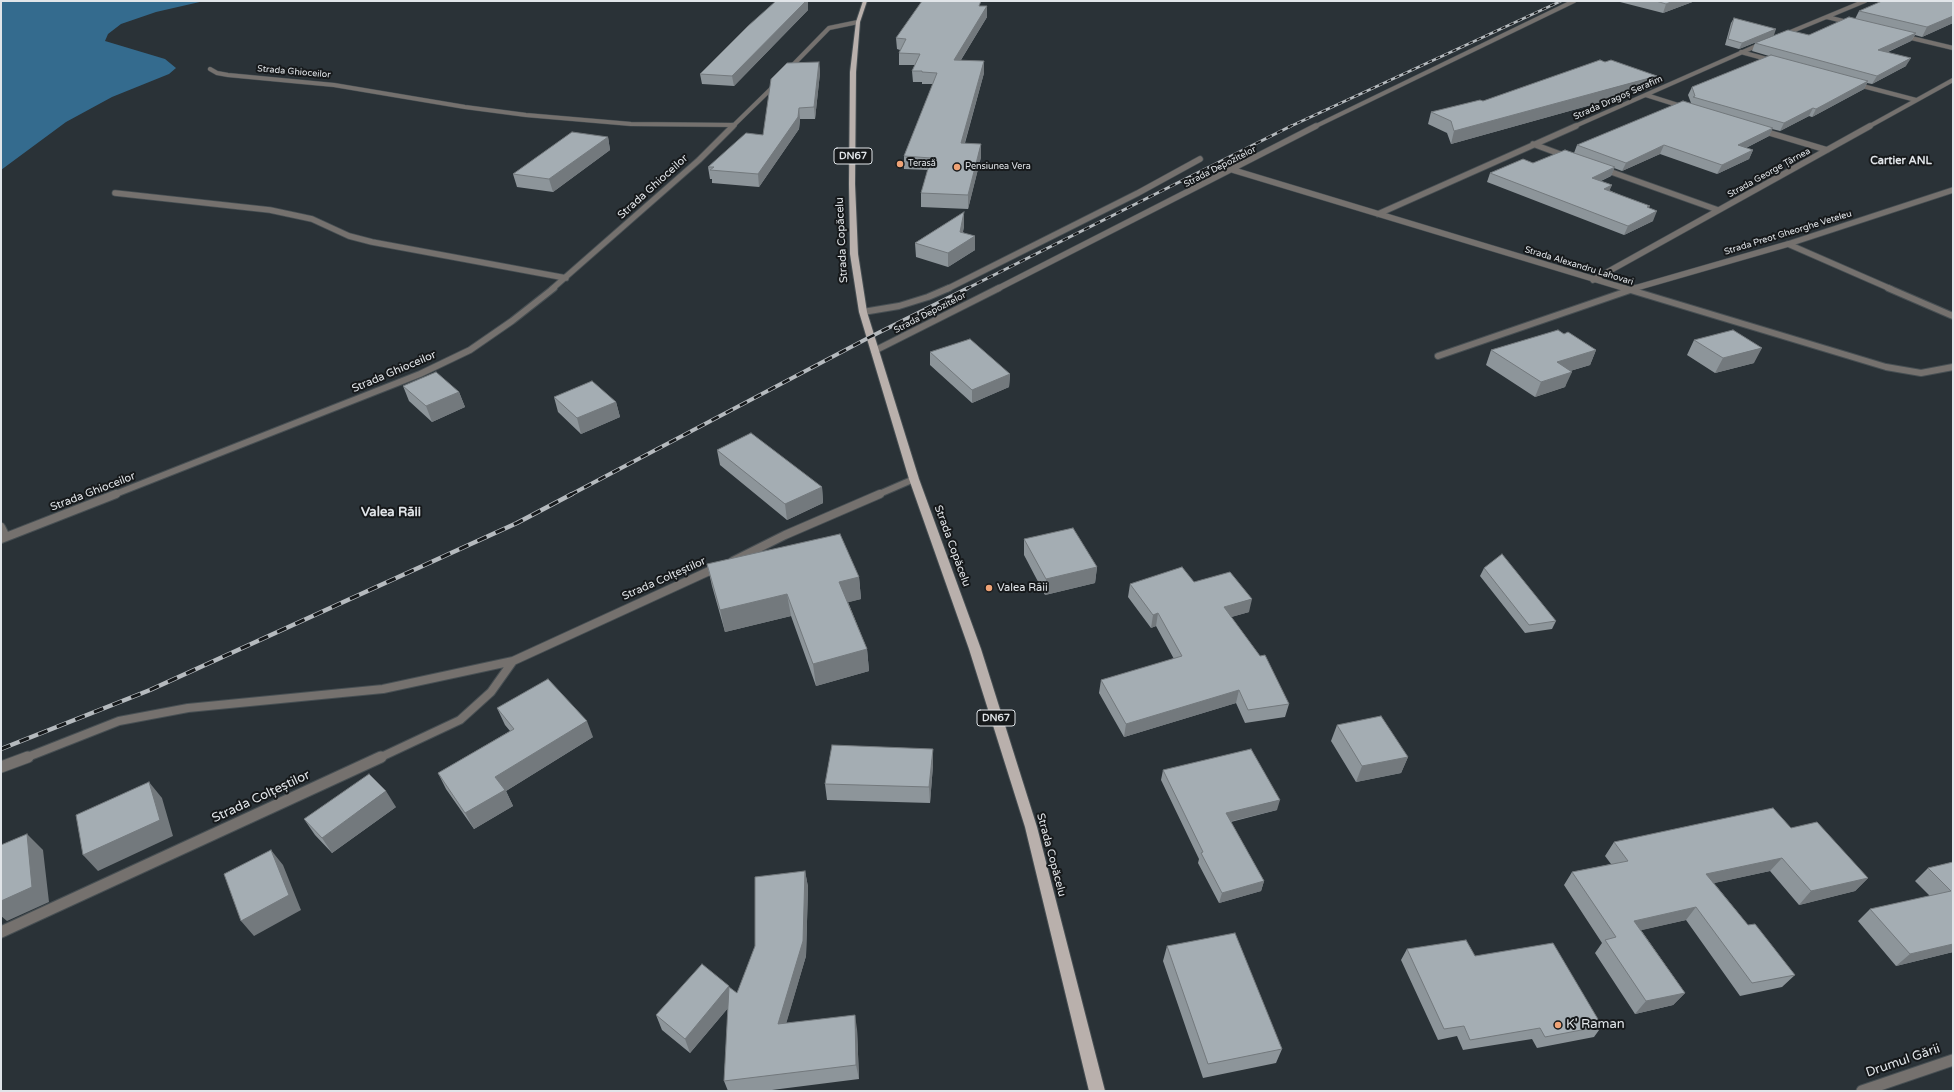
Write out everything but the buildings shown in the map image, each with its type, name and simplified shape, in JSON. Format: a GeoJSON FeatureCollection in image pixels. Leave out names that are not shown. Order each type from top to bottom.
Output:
{"type":"FeatureCollection","features":[{"type":"Feature","properties":{"kind":"main road","name":"Strada Copăcelu"},"geometry":{"type":"LineString","coordinates":[[866,1],[858,22],[853,72],[852,184],[854,254],[863,312],[914,479],[975,649],[1031,827],[1097,1091]]}},
{"type":"Feature","properties":{"kind":"street","name":"Strada Depozitelor"},"geometry":{"type":"LineString","coordinates":[[874,351],[1233,170],[1310,129],[1574,1]]}},
{"type":"Feature","properties":{"kind":"street"},"geometry":{"type":"LineString","coordinates":[[1777,37],[1865,1]]}},
{"type":"Feature","properties":{"kind":"street"},"geometry":{"type":"LineString","coordinates":[[1827,17],[1856,24]]}},
{"type":"Feature","properties":{"kind":"street","name":"Strada Ghioceilor"},"geometry":{"type":"LineString","coordinates":[[3,538],[420,374],[470,350],[512,321],[566,278],[698,160],[823,33],[829,28],[837,25],[858,22]]}},
{"type":"Feature","properties":{"kind":"street"},"geometry":{"type":"LineString","coordinates":[[1901,35],[1953,48]]}},
{"type":"Feature","properties":{"kind":"street","name":"Strada Dragoș Serafim"},"geometry":{"type":"LineString","coordinates":[[1378,214],[1770,40]]}},
{"type":"Feature","properties":{"kind":"street"},"geometry":{"type":"LineString","coordinates":[[1741,52],[1779,63]]}},
{"type":"Feature","properties":{"kind":"street","name":"Strada Ghioceilor"},"geometry":{"type":"LineString","coordinates":[[210,69],[217,73],[228,75],[334,85],[526,116],[631,124],[735,124]]}},
{"type":"Feature","properties":{"kind":"street","name":"Strada George Țârnea"},"geometry":{"type":"LineString","coordinates":[[1593,280],[1953,80]]}},
{"type":"Feature","properties":{"kind":"street"},"geometry":{"type":"LineString","coordinates":[[1848,82],[1916,100]]}},
{"type":"Feature","properties":{"kind":"street"},"geometry":{"type":"LineString","coordinates":[[1646,95],[1691,109]]}},
{"type":"Feature","properties":{"kind":"street"},"geometry":{"type":"LineString","coordinates":[[1751,127],[1827,150]]}},
{"type":"Feature","properties":{"kind":"street"},"geometry":{"type":"LineString","coordinates":[[1533,144],[1577,160]]}},
{"type":"Feature","properties":{"kind":"street"},"geometry":{"type":"LineString","coordinates":[[863,312],[899,306],[928,297],[965,281],[1138,193],[1200,159]]}},
{"type":"Feature","properties":{"kind":"street"},"geometry":{"type":"LineString","coordinates":[[1599,168],[1718,210]]}},
{"type":"Feature","properties":{"kind":"street","name":"Strada Alexandru Lahovari"},"geometry":{"type":"LineString","coordinates":[[1233,170],[1593,280],[1886,367],[1921,373],[1953,367]]}},
{"type":"Feature","properties":{"kind":"street","name":"Strada Preot Gheorghe Veteleu"},"geometry":{"type":"LineString","coordinates":[[1438,356],[1628,290],[1788,244],[1952,191]]}},
{"type":"Feature","properties":{"kind":"street"},"geometry":{"type":"LineString","coordinates":[[115,193],[270,210],[312,219],[349,236],[372,242],[566,278]]}},
{"type":"Feature","properties":{"kind":"street"},"geometry":{"type":"LineString","coordinates":[[1788,244],[1953,316]]}},
{"type":"Feature","properties":{"kind":"street","name":"Strada Colțeștilor"},"geometry":{"type":"LineString","coordinates":[[1,767],[119,721],[188,708],[383,689],[512,661],[717,568],[785,535],[914,479]]}},
{"type":"Feature","properties":{"kind":"street"},"geometry":{"type":"LineString","coordinates":[[1,527],[3,538]]}},
{"type":"Feature","properties":{"kind":"street","name":"Strada Colțeștilor"},"geometry":{"type":"LineString","coordinates":[[1,932],[460,720],[491,692],[512,661]]}},
{"type":"Feature","properties":{"kind":"street","name":"Drumul Gării"},"geometry":{"type":"LineString","coordinates":[[1862,1091],[1953,1060]]}},
{"type":"Feature","properties":{"kind":"shaded area"},"geometry":{"type":"Polygon","coordinates":[[[1,1],[204,1],[156,12],[121,24],[108,34],[105,41],[165,59],[176,68],[169,74],[112,97],[66,122],[1,170],[1,1]]]}},
{"type":"Feature","properties":{"kind":"railway"},"geometry":{"type":"LineString","coordinates":[[1289,127],[1561,1]]}},
{"type":"Feature","properties":{"kind":"railway"},"geometry":{"type":"LineString","coordinates":[[966,289],[1289,127]]}},
{"type":"Feature","properties":{"kind":"railway"},"geometry":{"type":"LineString","coordinates":[[570,495],[870,337],[966,289]]}},
{"type":"Feature","properties":{"kind":"railway"},"geometry":{"type":"LineString","coordinates":[[1,749],[150,690],[517,523],[572,494]]}},
{"type":"Feature","properties":{"kind":"place","name":"Terasă"},"geometry":{"type":"Point","coordinates":[900,164]}},
{"type":"Feature","properties":{"kind":"place","name":"Pensiunea Vera"},"geometry":{"type":"Point","coordinates":[957,167]}},
{"type":"Feature","properties":{"kind":"place","name":"Valea Răii"},"geometry":{"type":"Point","coordinates":[989,588]}},
{"type":"Feature","properties":{"kind":"place","name":"K' Raman"},"geometry":{"type":"Point","coordinates":[1558,1025]}},
{"type":"Feature","properties":{"kind":"district","name":"Cartier ANL"},"geometry":{"type":"Point","coordinates":[1901,161]}},
{"type":"Feature","properties":{"kind":"district","name":"Valea Răii"},"geometry":{"type":"Point","coordinates":[391,513]}}]}
